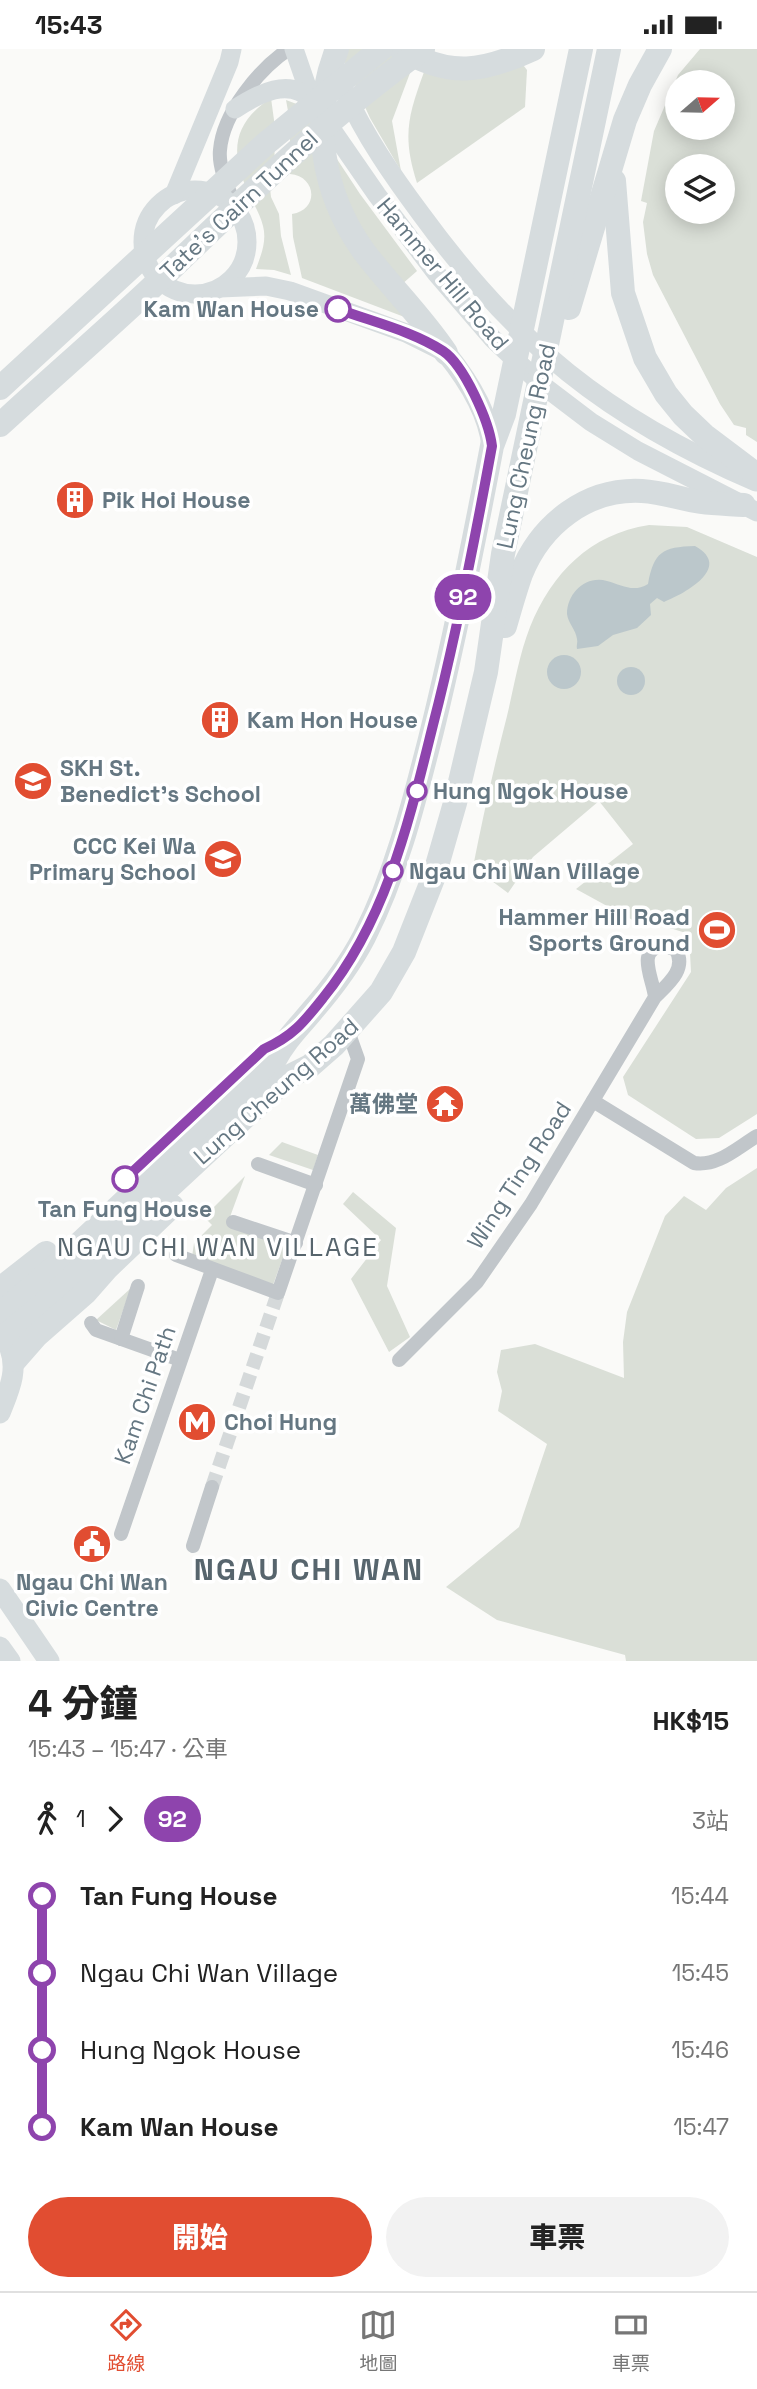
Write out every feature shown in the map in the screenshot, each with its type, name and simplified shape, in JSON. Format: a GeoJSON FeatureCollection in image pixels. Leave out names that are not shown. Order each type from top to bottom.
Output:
{"type":"FeatureCollection","features":[{"type":"Feature","properties":{"kind":"highway"},"geometry":{"type":"LineString","coordinates":[[337,49],[326,88],[322,134],[329,183],[340,212],[365,253],[429,328],[446,353]]}},
{"type":"Feature","properties":{"kind":"highway","name":"Tate's Cairn Tunnel"},"geometry":{"type":"LineString","coordinates":[[0,388],[274,136],[381,49]]}},
{"type":"Feature","properties":{"kind":"highway"},"geometry":{"type":"LineString","coordinates":[[401,49],[427,64],[461,69],[485,67],[533,49]]}},
{"type":"Feature","properties":{"kind":"highway","name":"Tate's Cairn Tunnel"},"geometry":{"type":"LineString","coordinates":[[0,425],[300,147],[423,49]]}},
{"type":"Feature","properties":{"kind":"highway","name":"Lung Cheung Road"},"geometry":{"type":"LineString","coordinates":[[281,1069],[286,1039],[314,1009],[350,961],[392,874],[449,662],[492,446],[504,414],[581,49]]}},
{"type":"Feature","properties":{"kind":"highway","name":"Lung Cheung Road"},"geometry":{"type":"LineString","coordinates":[[124,1214],[281,1069],[310,1066],[348,1031],[381,992],[399,964],[421,910],[456,803],[486,672],[503,554],[609,49]]}},
{"type":"Feature","properties":{"kind":"highway"},"geometry":{"type":"LineString","coordinates":[[529,426],[567,316],[614,155],[640,85],[660,49]]}},
{"type":"Feature","properties":{"kind":"highway"},"geometry":{"type":"LineString","coordinates":[[614,155],[614,190],[623,293],[632,327],[645,358],[666,394],[683,415],[704,435],[757,475]]}},
{"type":"Feature","properties":{"kind":"highway"},"geometry":{"type":"LineString","coordinates":[[0,446],[59,372]]}},
{"type":"Feature","properties":{"kind":"highway"},"geometry":{"type":"LineString","coordinates":[[486,672],[500,642],[529,558],[549,529],[571,510],[598,497],[630,491],[660,493],[750,509]]}},
{"type":"Feature","properties":{"kind":"highway"},"geometry":{"type":"LineString","coordinates":[[0,1289],[65,1236],[264,1049],[286,1039]]}},
{"type":"Feature","properties":{"kind":"highway"},"geometry":{"type":"LineString","coordinates":[[8,1363],[298,1089],[310,1066]]}},
{"type":"Feature","properties":{"kind":"highway"},"geometry":{"type":"LineString","coordinates":[[0,1314],[124,1214]]}},
{"type":"Feature","properties":{"kind":"highway"},"geometry":{"type":"LineString","coordinates":[[0,1340],[41,1306],[124,1214]]}},
{"type":"Feature","properties":{"kind":"main road","name":"Hammer Hill Road"},"geometry":{"type":"LineString","coordinates":[[295,49],[312,101],[377,195],[436,273],[493,339],[541,384],[591,422],[638,451],[750,509]]}},
{"type":"Feature","properties":{"kind":"main road","name":"Hammer Hill Road"},"geometry":{"type":"LineString","coordinates":[[328,49],[350,103],[374,147],[455,258],[508,320],[544,355],[597,396],[649,430],[710,463],[757,482]]}},
{"type":"Feature","properties":{"kind":"main road"},"geometry":{"type":"LineString","coordinates":[[596,110],[621,49]]}},
{"type":"Feature","properties":{"kind":"main road"},"geometry":{"type":"LineString","coordinates":[[174,195],[235,53]]}},
{"type":"Feature","properties":{"kind":"main road"},"geometry":{"type":"LineString","coordinates":[[235,109],[258,95],[280,88],[306,95],[312,101]]}},
{"type":"Feature","properties":{"kind":"main road"},"geometry":{"type":"LineString","coordinates":[[220,288],[237,273],[246,252],[245,230],[239,215],[225,200],[205,191],[184,191],[174,195],[159,205],[148,220],[143,237],[147,262],[161,281],[177,291],[201,294],[220,288],[266,286],[290,291],[406,333],[446,353]]}},
{"type":"Feature","properties":{"kind":"main road","name":"Lung Cheung Road"},"geometry":{"type":"LineString","coordinates":[[446,353],[477,400],[490,433],[492,446]]}},
{"type":"Feature","properties":{"kind":"main road"},"geometry":{"type":"LineString","coordinates":[[0,1329],[11,1383],[0,1413]]}},
{"type":"Feature","properties":{"kind":"main road"},"geometry":{"type":"LineString","coordinates":[[0,1589],[49,1661]]}},
{"type":"Feature","properties":{"kind":"main road"},"geometry":{"type":"LineString","coordinates":[[3,1618],[33,1661]]}},
{"type":"Feature","properties":{"kind":"main road"},"geometry":{"type":"LineString","coordinates":[[0,1647],[9,1661]]}},
{"type":"Feature","properties":{"kind":"street"},"geometry":{"type":"LineString","coordinates":[[239,215],[219,152],[225,132],[249,85],[274,59],[289,49]]}},
{"type":"Feature","properties":{"kind":"street","name":"Wing Ting Road"},"geometry":{"type":"LineString","coordinates":[[399,1360],[477,1282],[531,1204],[655,997]]}},
{"type":"Feature","properties":{"kind":"street"},"geometry":{"type":"LineString","coordinates":[[176,1255],[278,1293],[358,1059],[348,1031]]}},
{"type":"Feature","properties":{"kind":"street"},"geometry":{"type":"LineString","coordinates":[[593,1101],[685,1158],[700,1164],[712,1162],[757,1136]]}},
{"type":"Feature","properties":{"kind":"street"},"geometry":{"type":"LineString","coordinates":[[258,1164],[316,1185]]}},
{"type":"Feature","properties":{"kind":"street"},"geometry":{"type":"LineString","coordinates":[[233,1222],[296,1243]]}},
{"type":"Feature","properties":{"kind":"street","name":"Kam Chi Path"},"geometry":{"type":"LineString","coordinates":[[121,1534],[212,1270]]}},
{"type":"Feature","properties":{"kind":"street"},"geometry":{"type":"LineString","coordinates":[[121,1339],[138,1286]]}},
{"type":"Feature","properties":{"kind":"street"},"geometry":{"type":"LineString","coordinates":[[91,1322],[96,1330],[180,1360]]}},
{"type":"Feature","properties":{"kind":"street"},"geometry":{"type":"LineString","coordinates":[[193,1546],[212,1487]]}},
{"type":"Feature","properties":{"kind":"shaded area"},"geometry":{"type":"Polygon","coordinates":[[[339,49],[386,49],[413,65],[392,121],[401,171],[370,118],[339,49]]]}},
{"type":"Feature","properties":{"kind":"shaded area"},"geometry":{"type":"Polygon","coordinates":[[[700,49],[757,49],[757,442],[746,435],[746,428],[734,425],[720,404],[653,275],[643,222],[647,203],[641,201],[654,131],[665,105],[665,140],[735,140],[735,70],[682,70],[700,49]]]}},
{"type":"Feature","properties":{"kind":"shaded area"},"geometry":{"type":"Polygon","coordinates":[[[520,61],[527,70],[525,107],[417,183],[408,139],[414,101],[424,72],[520,61]]]}},
{"type":"Feature","properties":{"kind":"shaded area"},"geometry":{"type":"Polygon","coordinates":[[[271,98],[275,181],[270,188],[271,197],[279,214],[281,236],[291,275],[256,269],[263,248],[264,232],[238,160],[237,148],[243,126],[259,107],[271,98]]]}},
{"type":"Feature","properties":{"kind":"shaded area"},"geometry":{"type":"Polygon","coordinates":[[[286,100],[302,106],[360,194],[417,271],[401,285],[407,318],[302,278],[293,237],[292,214],[307,206],[311,193],[305,180],[290,174],[290,122],[286,100]]]}},
{"type":"Feature","properties":{"kind":"shaded area"},"geometry":{"type":"Polygon","coordinates":[[[649,525],[687,527],[757,557],[757,1114],[719,1138],[696,1139],[628,1095],[623,1077],[691,972],[689,934],[654,923],[638,923],[576,889],[633,844],[599,801],[533,857],[508,893],[473,867],[520,660],[539,607],[562,573],[591,547],[609,537],[649,525]]]}},
{"type":"Feature","properties":{"kind":"shaded area"},"geometry":{"type":"Polygon","coordinates":[[[695,546],[705,554],[709,562],[708,571],[702,579],[664,602],[657,598],[650,604],[651,615],[637,628],[613,635],[598,646],[577,649],[576,636],[567,614],[570,599],[579,587],[599,580],[628,587],[643,587],[648,584],[653,565],[661,553],[695,546]]]}},
{"type":"Feature","properties":{"kind":"shaded area"},"geometry":{"type":"Polygon","coordinates":[[[564,655],[576,660],[581,672],[576,684],[564,689],[552,684],[547,672],[552,660],[564,655]]]}},
{"type":"Feature","properties":{"kind":"shaded area"},"geometry":{"type":"Polygon","coordinates":[[[631,667],[641,671],[645,681],[641,691],[631,695],[621,691],[617,681],[621,671],[631,667]]]}},
{"type":"Feature","properties":{"kind":"shaded area"},"geometry":{"type":"Polygon","coordinates":[[[282,1142],[318,1155],[313,1170],[269,1155],[282,1142]]]}},
{"type":"Feature","properties":{"kind":"shaded area"},"geometry":{"type":"Polygon","coordinates":[[[757,1168],[757,1661],[626,1661],[625,1655],[497,1620],[446,1587],[519,1527],[547,1444],[498,1411],[502,1391],[497,1372],[501,1350],[535,1344],[624,1378],[623,1342],[627,1312],[665,1216],[684,1196],[706,1210],[726,1188],[757,1168]]]}},
{"type":"Feature","properties":{"kind":"shaded area"},"geometry":{"type":"Polygon","coordinates":[[[245,1176],[227,1225],[287,1246],[273,1285],[192,1257],[194,1243],[212,1225],[204,1217],[245,1176]]]}},
{"type":"Feature","properties":{"kind":"shaded area"},"geometry":{"type":"Polygon","coordinates":[[[353,1192],[396,1228],[387,1286],[410,1337],[389,1352],[351,1279],[381,1240],[343,1204],[353,1192]]]}},
{"type":"Feature","properties":{"kind":"shaded area"},"geometry":{"type":"Polygon","coordinates":[[[131,1288],[116,1330],[96,1320],[131,1288]]]}},
{"type":"Feature","properties":{"kind":"tunnel"},"geometry":{"type":"LineString","coordinates":[[212,1487],[278,1293]]}},
{"type":"Feature","properties":{"kind":"bus line","name":"92"},"geometry":{"type":"LineString","coordinates":[[125,1179],[264,1049],[286,1039],[342,974],[364,936],[392,874],[452,649],[492,446],[490,433],[472,390],[446,353],[406,333],[338,309]]}},
{"type":"Feature","properties":{"kind":"place","name":"Kam Wan House"},"geometry":{"type":"Point","coordinates":[338,309]}},
{"type":"Feature","properties":{"kind":"place","name":"Pik Hoi House"},"geometry":{"type":"Point","coordinates":[75,500]}},
{"type":"Feature","properties":{"kind":"place","name":"Kam Hon House"},"geometry":{"type":"Point","coordinates":[220,720]}},
{"type":"Feature","properties":{"kind":"place","name":"SKH St. Benedict's School"},"geometry":{"type":"Point","coordinates":[33,781]}},
{"type":"Feature","properties":{"kind":"place","name":"Hung Ngok House"},"geometry":{"type":"Point","coordinates":[417,791]}},
{"type":"Feature","properties":{"kind":"place","name":"CCC Kei Wa Primary School"},"geometry":{"type":"Point","coordinates":[223,859]}},
{"type":"Feature","properties":{"kind":"place","name":"Ngau Chi Wan Village"},"geometry":{"type":"Point","coordinates":[393,871]}},
{"type":"Feature","properties":{"kind":"place","name":"Hammer Hill Road Sports Ground"},"geometry":{"type":"Point","coordinates":[717,930]}},
{"type":"Feature","properties":{"kind":"place","name":"萬佛堂"},"geometry":{"type":"Point","coordinates":[445,1104]}},
{"type":"Feature","properties":{"kind":"place","name":"Tan Fung House"},"geometry":{"type":"Point","coordinates":[125,1179]}},
{"type":"Feature","properties":{"kind":"place","name":"Choi Hung"},"geometry":{"type":"Point","coordinates":[197,1422]}},
{"type":"Feature","properties":{"kind":"place","name":"Ngau Chi Wan Civic Centre"},"geometry":{"type":"Point","coordinates":[92,1544]}},
{"type":"Feature","properties":{"kind":"district","name":"NGAU CHI WAN VILLAGE"},"geometry":{"type":"Point","coordinates":[218,1247]}},
{"type":"Feature","properties":{"kind":"district","name":"NGAU CHI WAN"},"geometry":{"type":"Point","coordinates":[309,1569]}}]}
